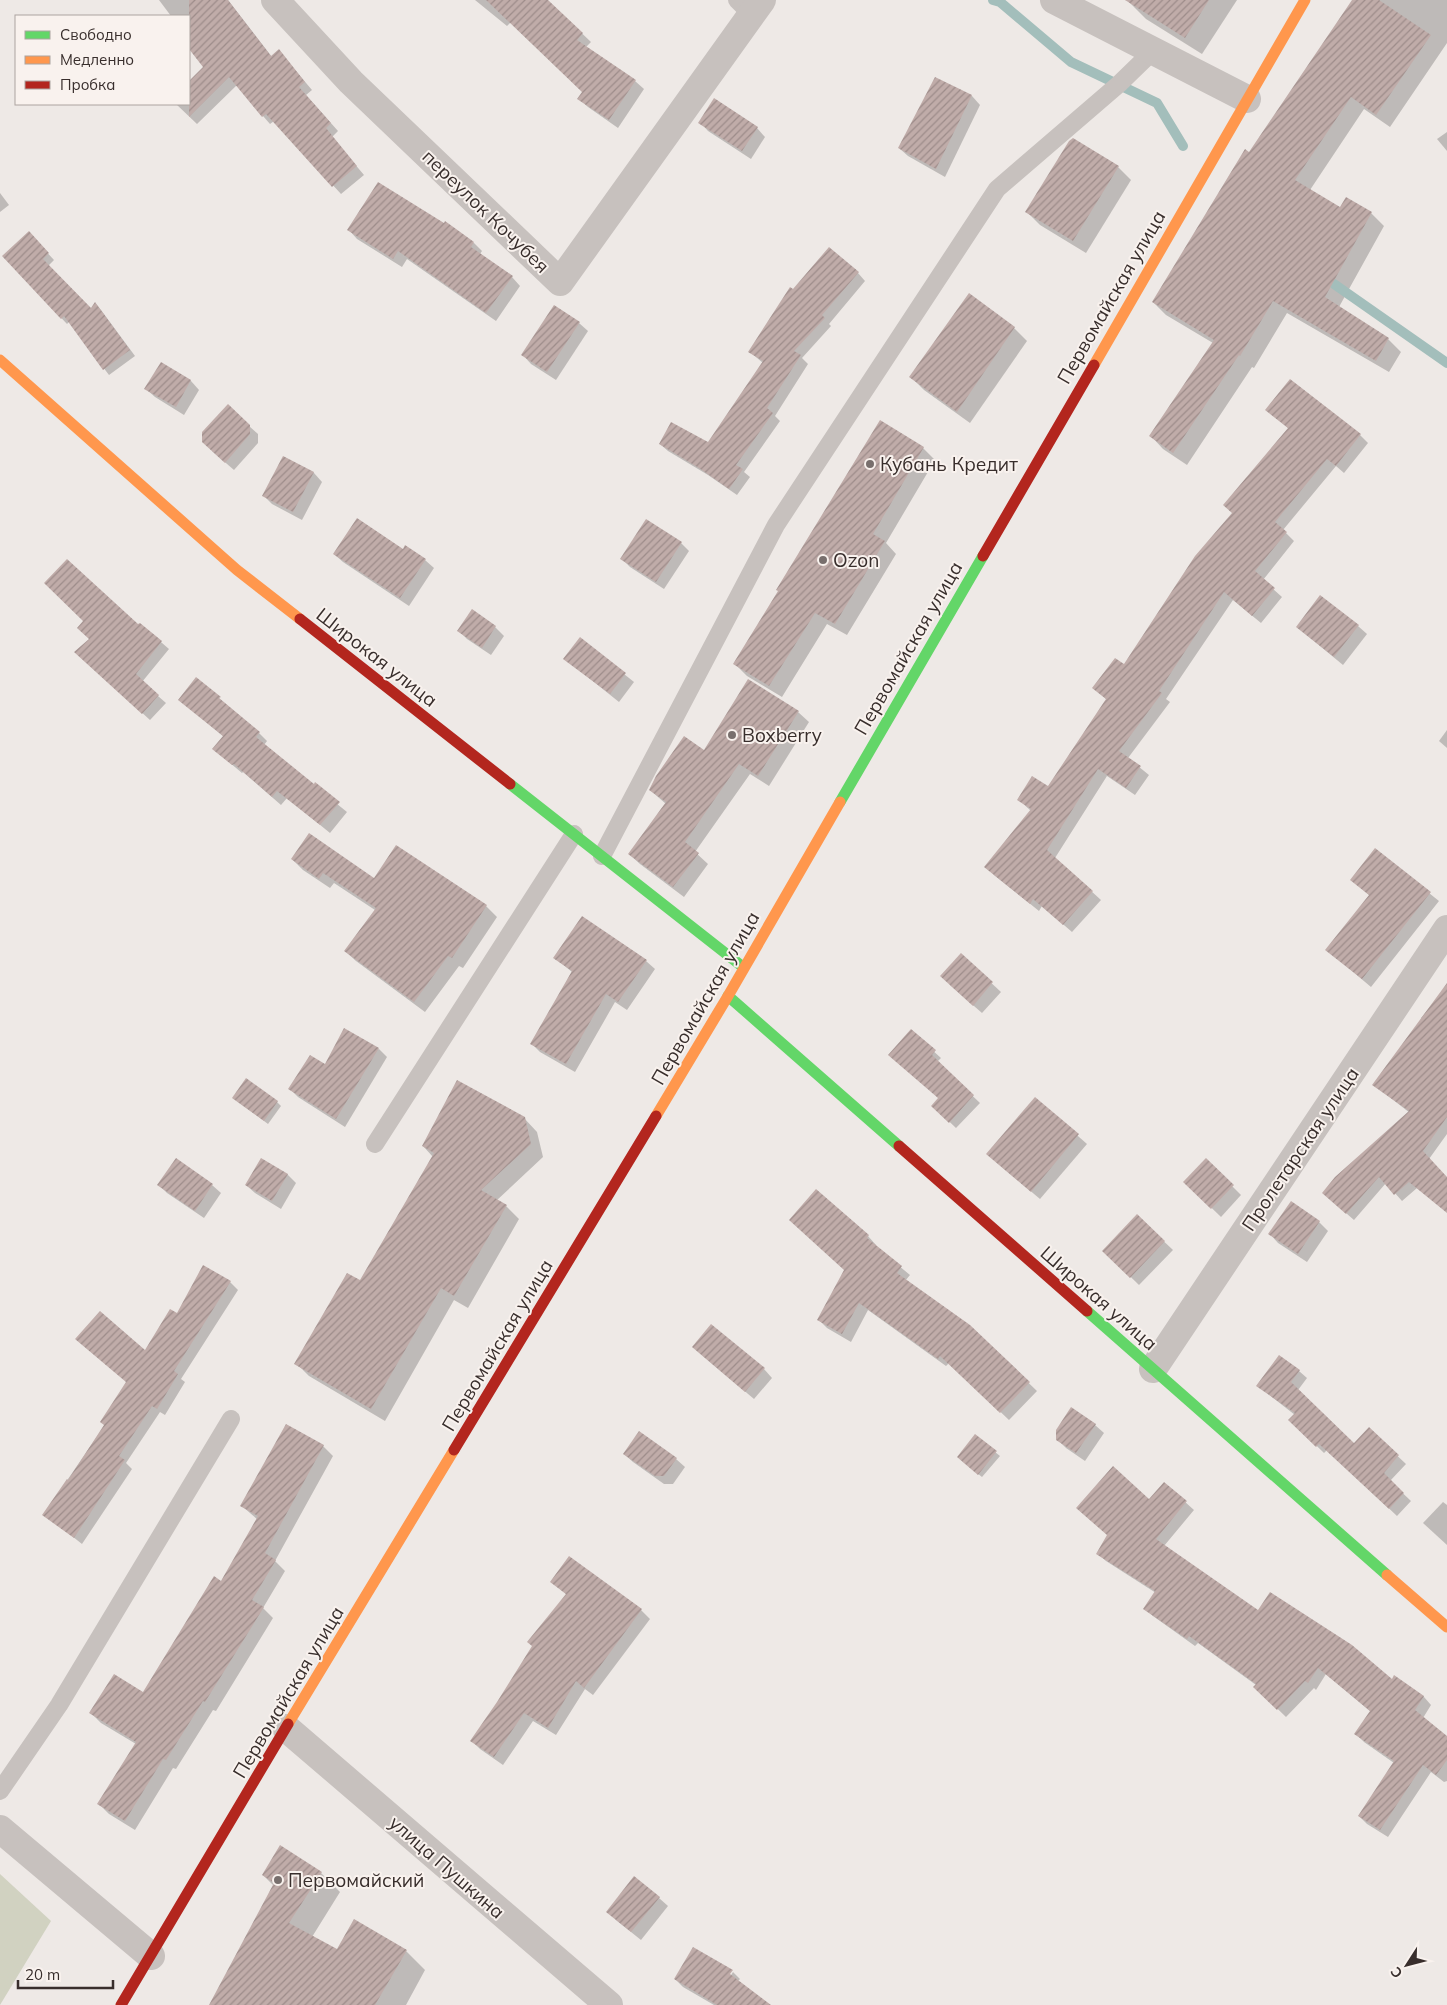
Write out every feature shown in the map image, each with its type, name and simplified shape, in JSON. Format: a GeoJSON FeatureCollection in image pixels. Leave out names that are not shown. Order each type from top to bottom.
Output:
{"type":"FeatureCollection","features":[{"type":"Feature","properties":{"kind":"street","name":"переулок Кочубея"},"geometry":{"type":"LineString","coordinates":[[275,0],[351,82],[560,282],[750,5]]}},
{"type":"Feature","properties":{"kind":"street"},"geometry":{"type":"LineString","coordinates":[[1054,0],[1246,99]]}},
{"type":"Feature","properties":{"kind":"street","name":"Первомайская улица"},"geometry":{"type":"LineString","coordinates":[[122,2005],[286,1728],[728,996],[743,967],[1305,0]]}},
{"type":"Feature","properties":{"kind":"street","name":"Широкая улица"},"geometry":{"type":"LineString","coordinates":[[0,360],[237,570],[743,967]]}},
{"type":"Feature","properties":{"kind":"street","name":"Пролетарская улица"},"geometry":{"type":"LineString","coordinates":[[1153,1369],[1444,940]]}},
{"type":"Feature","properties":{"kind":"street","name":"Широкая улица"},"geometry":{"type":"LineString","coordinates":[[728,996],[1447,1627]]}},
{"type":"Feature","properties":{"kind":"street","name":"улица Пушкина"},"geometry":{"type":"LineString","coordinates":[[286,1728],[609,2005]]}},
{"type":"Feature","properties":{"kind":"street"},"geometry":{"type":"LineString","coordinates":[[0,1828],[151,1956]]}},
{"type":"Feature","properties":{"kind":"lane"},"geometry":{"type":"LineString","coordinates":[[602,856],[776,525],[997,189],[1119,84],[1153,51]]}},
{"type":"Feature","properties":{"kind":"lane"},"geometry":{"type":"LineString","coordinates":[[375,1144],[574,834]]}},
{"type":"Feature","properties":{"kind":"lane"},"geometry":{"type":"LineString","coordinates":[[0,1790],[59,1705],[231,1419]]}},
{"type":"Feature","properties":{"kind":"green space"},"geometry":{"type":"Polygon","coordinates":[[[0,1874],[51,1921],[0,2005],[0,1874]]]}},
{"type":"Feature","properties":{"kind":"building"},"geometry":{"type":"Polygon","coordinates":[[[189,0],[228,0],[271,56],[279,49],[305,82],[299,87],[331,123],[326,128],[357,166],[332,187],[266,114],[262,117],[229,77],[189,117],[190,80],[203,67],[190,50],[189,0]]]}},
{"type":"Feature","properties":{"kind":"building"},"geometry":{"type":"Polygon","coordinates":[[[486,0],[548,0],[583,33],[577,40],[636,80],[609,120],[577,99],[582,92],[486,0]]]}},
{"type":"Feature","properties":{"kind":"building"},"geometry":{"type":"Polygon","coordinates":[[[1125,0],[1209,0],[1185,38],[1125,0]]]}},
{"type":"Feature","properties":{"kind":"building"},"geometry":{"type":"Polygon","coordinates":[[[1352,0],[1379,0],[1431,35],[1376,115],[1351,97],[1295,180],[1340,207],[1346,197],[1372,212],[1325,297],[1389,338],[1376,361],[1273,301],[1240,356],[1173,453],[1149,436],[1214,340],[1152,302],[1245,149],[1249,152],[1352,0]]]}},
{"type":"Feature","properties":{"kind":"building"},"geometry":{"type":"Polygon","coordinates":[[[935,77],[972,95],[936,169],[898,148],[935,77]]]}},
{"type":"Feature","properties":{"kind":"building"},"geometry":{"type":"Polygon","coordinates":[[[714,98],[758,127],[742,151],[698,123],[714,98]]]}},
{"type":"Feature","properties":{"kind":"building"},"geometry":{"type":"Polygon","coordinates":[[[1073,138],[1119,166],[1073,241],[1025,212],[1069,141],[1073,138]]]}},
{"type":"Feature","properties":{"kind":"building"},"geometry":{"type":"Polygon","coordinates":[[[378,182],[444,223],[445,221],[474,242],[471,247],[513,276],[486,313],[398,251],[393,259],[347,230],[378,182]]]}},
{"type":"Feature","properties":{"kind":"building"},"geometry":{"type":"Polygon","coordinates":[[[29,231],[49,253],[43,259],[91,308],[95,302],[130,350],[103,370],[64,316],[61,319],[2,256],[29,231]]]}},
{"type":"Feature","properties":{"kind":"building"},"geometry":{"type":"Polygon","coordinates":[[[829,247],[859,272],[822,315],[825,318],[794,351],[801,355],[767,408],[773,413],[736,465],[743,469],[729,489],[659,444],[671,422],[708,442],[763,361],[748,352],[790,287],[793,289],[829,247]]]}},
{"type":"Feature","properties":{"kind":"building"},"geometry":{"type":"Polygon","coordinates":[[[969,293],[1015,327],[957,412],[909,377],[969,293]]]}},
{"type":"Feature","properties":{"kind":"building"},"geometry":{"type":"Polygon","coordinates":[[[554,305],[580,322],[547,372],[521,355],[554,305]]]}},
{"type":"Feature","properties":{"kind":"building"},"geometry":{"type":"Polygon","coordinates":[[[161,362],[191,380],[176,407],[144,389],[161,362]]]}},
{"type":"Feature","properties":{"kind":"building"},"geometry":{"type":"Polygon","coordinates":[[[1290,379],[1361,434],[1336,466],[1327,459],[1275,522],[1287,532],[1255,571],[1275,588],[1252,616],[1224,592],[1159,691],[1162,693],[1119,751],[1141,766],[1126,788],[1098,769],[1047,850],[1093,891],[1063,925],[1033,899],[1030,904],[984,867],[1031,809],[1017,800],[1032,776],[1048,786],[1106,699],[1092,688],[1115,658],[1124,664],[1195,556],[1232,513],[1223,505],[1288,428],[1265,410],[1290,379]]]}},
{"type":"Feature","properties":{"kind":"building"},"geometry":{"type":"Polygon","coordinates":[[[228,404],[250,425],[250,434],[225,463],[202,442],[202,432],[228,404]]]}},
{"type":"Feature","properties":{"kind":"building"},"geometry":{"type":"Polygon","coordinates":[[[880,420],[924,447],[873,534],[885,541],[835,624],[815,613],[769,686],[733,664],[880,420]]]}},
{"type":"Feature","properties":{"kind":"building"},"geometry":{"type":"Polygon","coordinates":[[[283,456],[314,472],[293,512],[262,496],[283,456]]]}},
{"type":"Feature","properties":{"kind":"building"},"geometry":{"type":"Polygon","coordinates":[[[357,518],[403,549],[405,545],[426,559],[400,598],[333,554],[357,518]]]}},
{"type":"Feature","properties":{"kind":"building"},"geometry":{"type":"Polygon","coordinates":[[[646,519],[682,542],[656,582],[620,559],[646,519]]]}},
{"type":"Feature","properties":{"kind":"building"},"geometry":{"type":"Polygon","coordinates":[[[67,559],[138,624],[140,623],[162,641],[136,674],[159,695],[142,714],[74,652],[89,639],[77,628],[83,621],[44,583],[67,559]]]}},
{"type":"Feature","properties":{"kind":"building"},"geometry":{"type":"Polygon","coordinates":[[[1320,595],[1359,625],[1334,657],[1296,627],[1320,595]]]}},
{"type":"Feature","properties":{"kind":"building"},"geometry":{"type":"Polygon","coordinates":[[[472,609],[496,626],[482,648],[457,631],[472,609]]]}},
{"type":"Feature","properties":{"kind":"building"},"geometry":{"type":"Polygon","coordinates":[[[580,637],[626,673],[610,694],[563,659],[580,637]]]}},
{"type":"Feature","properties":{"kind":"building"},"geometry":{"type":"Polygon","coordinates":[[[196,677],[260,732],[256,737],[314,784],[315,782],[340,802],[320,825],[277,791],[272,797],[234,764],[232,765],[212,749],[223,736],[178,700],[196,677]]]}},
{"type":"Feature","properties":{"kind":"building"},"geometry":{"type":"Polygon","coordinates":[[[748,679],[799,711],[758,776],[739,764],[685,842],[699,853],[673,887],[628,854],[666,802],[649,790],[656,776],[684,736],[704,750],[748,679]]]}},
{"type":"Feature","properties":{"kind":"building"},"geometry":{"type":"Polygon","coordinates":[[[309,833],[374,878],[396,845],[487,905],[452,958],[448,956],[414,1002],[344,951],[376,908],[323,873],[319,879],[291,859],[309,833]]]}},
{"type":"Feature","properties":{"kind":"building"},"geometry":{"type":"Polygon","coordinates":[[[1375,848],[1431,892],[1362,979],[1325,950],[1369,895],[1350,880],[1375,848]]]}},
{"type":"Feature","properties":{"kind":"building"},"geometry":{"type":"Polygon","coordinates":[[[582,916],[647,960],[618,1002],[606,994],[566,1064],[530,1044],[572,971],[553,958],[582,916]]]}},
{"type":"Feature","properties":{"kind":"building"},"geometry":{"type":"Polygon","coordinates":[[[961,953],[993,982],[973,1006],[940,976],[961,953]]]}},
{"type":"Feature","properties":{"kind":"building"},"geometry":{"type":"Polygon","coordinates":[[[1447,983],[1447,1117],[1423,1151],[1447,1177],[1447,1213],[1409,1182],[1394,1195],[1379,1177],[1346,1214],[1322,1193],[1335,1177],[1409,1111],[1372,1085],[1447,983]]]}},
{"type":"Feature","properties":{"kind":"building"},"geometry":{"type":"Polygon","coordinates":[[[344,1028],[379,1048],[336,1119],[288,1089],[310,1055],[325,1064],[344,1028]]]}},
{"type":"Feature","properties":{"kind":"building"},"geometry":{"type":"Polygon","coordinates":[[[911,1029],[936,1050],[932,1055],[974,1095],[949,1123],[931,1106],[938,1098],[888,1055],[911,1029]]]}},
{"type":"Feature","properties":{"kind":"building"},"geometry":{"type":"Polygon","coordinates":[[[246,1078],[278,1101],[264,1121],[232,1098],[246,1078]]]}},
{"type":"Feature","properties":{"kind":"building"},"geometry":{"type":"Polygon","coordinates":[[[457,1080],[525,1117],[531,1144],[481,1190],[507,1205],[454,1296],[441,1288],[371,1409],[294,1364],[347,1273],[360,1280],[434,1153],[422,1146],[457,1080]]]}},
{"type":"Feature","properties":{"kind":"building"},"geometry":{"type":"Polygon","coordinates":[[[1035,1097],[1079,1134],[1031,1192],[986,1154],[1035,1097]]]}},
{"type":"Feature","properties":{"kind":"building"},"geometry":{"type":"Polygon","coordinates":[[[176,1158],[213,1184],[195,1211],[157,1185],[176,1158]]]}},
{"type":"Feature","properties":{"kind":"building"},"geometry":{"type":"Polygon","coordinates":[[[261,1158],[288,1174],[272,1201],[245,1185],[261,1158]]]}},
{"type":"Feature","properties":{"kind":"building"},"geometry":{"type":"Polygon","coordinates":[[[1206,1158],[1234,1185],[1211,1209],[1183,1182],[1206,1158]]]}},
{"type":"Feature","properties":{"kind":"building"},"geometry":{"type":"Polygon","coordinates":[[[816,1189],[869,1235],[867,1238],[902,1266],[897,1273],[970,1325],[1030,1382],[1000,1413],[940,1356],[938,1359],[859,1303],[842,1334],[817,1320],[844,1270],[789,1220],[816,1189]]]}},
{"type":"Feature","properties":{"kind":"building"},"geometry":{"type":"Polygon","coordinates":[[[1291,1201],[1320,1221],[1298,1254],[1268,1234],[1291,1201]]]}},
{"type":"Feature","properties":{"kind":"building"},"geometry":{"type":"Polygon","coordinates":[[[1137,1214],[1165,1241],[1130,1278],[1102,1251],[1137,1214]]]}},
{"type":"Feature","properties":{"kind":"building"},"geometry":{"type":"Polygon","coordinates":[[[203,1265],[231,1281],[174,1371],[178,1374],[157,1409],[152,1406],[119,1456],[125,1460],[74,1538],[42,1515],[68,1480],[104,1425],[100,1422],[126,1382],[75,1339],[100,1311],[145,1350],[170,1309],[177,1313],[203,1265]]]}},
{"type":"Feature","properties":{"kind":"building"},"geometry":{"type":"Polygon","coordinates":[[[711,1324],[765,1368],[745,1392],[692,1347],[711,1324]]]}},
{"type":"Feature","properties":{"kind":"building"},"geometry":{"type":"Polygon","coordinates":[[[1279,1355],[1300,1370],[1291,1382],[1354,1443],[1369,1427],[1399,1455],[1384,1473],[1404,1493],[1389,1509],[1319,1444],[1316,1447],[1288,1420],[1295,1413],[1256,1386],[1279,1355]]]}},
{"type":"Feature","properties":{"kind":"building"},"geometry":{"type":"Polygon","coordinates":[[[1071,1407],[1096,1424],[1076,1453],[1056,1440],[1056,1430],[1071,1407]]]}},
{"type":"Feature","properties":{"kind":"building"},"geometry":{"type":"Polygon","coordinates":[[[286,1424],[324,1445],[265,1553],[276,1560],[252,1600],[264,1607],[205,1702],[203,1701],[166,1760],[163,1759],[125,1821],[97,1804],[136,1742],[89,1713],[114,1674],[143,1692],[214,1576],[221,1581],[258,1516],[240,1506],[286,1424]]]}},
{"type":"Feature","properties":{"kind":"building"},"geometry":{"type":"Polygon","coordinates":[[[639,1431],[677,1458],[664,1476],[655,1476],[623,1454],[639,1431]]]}},
{"type":"Feature","properties":{"kind":"building"},"geometry":{"type":"Polygon","coordinates":[[[975,1434],[997,1451],[978,1475],[957,1457],[975,1434]]]}},
{"type":"Feature","properties":{"kind":"building"},"geometry":{"type":"Polygon","coordinates":[[[1113,1466],[1149,1499],[1164,1482],[1187,1501],[1156,1539],[1258,1610],[1270,1592],[1352,1645],[1392,1679],[1394,1675],[1424,1696],[1415,1710],[1447,1736],[1447,1760],[1436,1775],[1423,1765],[1380,1830],[1358,1816],[1394,1761],[1354,1734],[1370,1711],[1318,1668],[1308,1683],[1305,1681],[1277,1710],[1253,1687],[1256,1684],[1189,1636],[1187,1639],[1143,1609],[1155,1591],[1096,1554],[1107,1535],[1076,1508],[1113,1466]]]}},
{"type":"Feature","properties":{"kind":"building"},"geometry":{"type":"Polygon","coordinates":[[[569,1556],[642,1609],[584,1688],[576,1681],[548,1728],[524,1713],[494,1757],[470,1741],[532,1646],[527,1642],[566,1594],[550,1582],[569,1556]]]}},
{"type":"Feature","properties":{"kind":"building"},"geometry":{"type":"Polygon","coordinates":[[[280,1845],[322,1872],[289,1923],[337,1949],[354,1919],[407,1950],[375,2005],[209,2005],[274,1883],[262,1875],[280,1845]]]}},
{"type":"Feature","properties":{"kind":"building"},"geometry":{"type":"Polygon","coordinates":[[[634,1876],[660,1897],[631,1932],[606,1912],[634,1876]]]}},
{"type":"Feature","properties":{"kind":"building"},"geometry":{"type":"Polygon","coordinates":[[[693,1947],[733,1970],[730,1974],[771,2005],[717,2005],[674,1979],[693,1947]]]}},
{"type":"Feature","properties":{"kind":"waterway"},"geometry":{"type":"LineString","coordinates":[[993,0],[1000,2],[1071,62],[1157,103],[1183,146]]}},
{"type":"Feature","properties":{"kind":"waterway"},"geometry":{"type":"LineString","coordinates":[[1334,284],[1447,363]]}},
{"type":"Feature","properties":{"kind":"traffic: fast"},"geometry":{"type":"LineString","coordinates":[[840,802],[983,556]]}},
{"type":"Feature","properties":{"kind":"traffic: fast"},"geometry":{"type":"LineString","coordinates":[[510,784],[743,967]]}},
{"type":"Feature","properties":{"kind":"traffic: fast"},"geometry":{"type":"LineString","coordinates":[[728,996],[899,1146]]}},
{"type":"Feature","properties":{"kind":"traffic: fast"},"geometry":{"type":"LineString","coordinates":[[1087,1311],[1387,1575]]}},
{"type":"Feature","properties":{"kind":"traffic: slow"},"geometry":{"type":"LineString","coordinates":[[1094,365],[1305,0]]}},
{"type":"Feature","properties":{"kind":"traffic: slow"},"geometry":{"type":"LineString","coordinates":[[0,360],[237,570],[300,619]]}},
{"type":"Feature","properties":{"kind":"traffic: slow"},"geometry":{"type":"LineString","coordinates":[[656,1116],[840,802]]}},
{"type":"Feature","properties":{"kind":"traffic: slow"},"geometry":{"type":"LineString","coordinates":[[288,1724],[454,1450]]}},
{"type":"Feature","properties":{"kind":"traffic: slow"},"geometry":{"type":"LineString","coordinates":[[1387,1575],[1447,1627]]}},
{"type":"Feature","properties":{"kind":"traffic: jam"},"geometry":{"type":"LineString","coordinates":[[983,556],[1094,365]]}},
{"type":"Feature","properties":{"kind":"traffic: jam"},"geometry":{"type":"LineString","coordinates":[[300,619],[510,784]]}},
{"type":"Feature","properties":{"kind":"traffic: jam"},"geometry":{"type":"LineString","coordinates":[[454,1450],[656,1116]]}},
{"type":"Feature","properties":{"kind":"traffic: jam"},"geometry":{"type":"LineString","coordinates":[[899,1146],[1087,1311]]}},
{"type":"Feature","properties":{"kind":"traffic: jam"},"geometry":{"type":"LineString","coordinates":[[121,2005],[288,1724]]}},
{"type":"Feature","properties":{"kind":"place","name":"Кубань Кредит"},"geometry":{"type":"Point","coordinates":[870,464]}},
{"type":"Feature","properties":{"kind":"place","name":"Ozon"},"geometry":{"type":"Point","coordinates":[823,560]}},
{"type":"Feature","properties":{"kind":"place","name":"Boxberry"},"geometry":{"type":"Point","coordinates":[732,735]}},
{"type":"Feature","properties":{"kind":"place","name":"Первомайский"},"geometry":{"type":"Point","coordinates":[278,1880]}}]}
